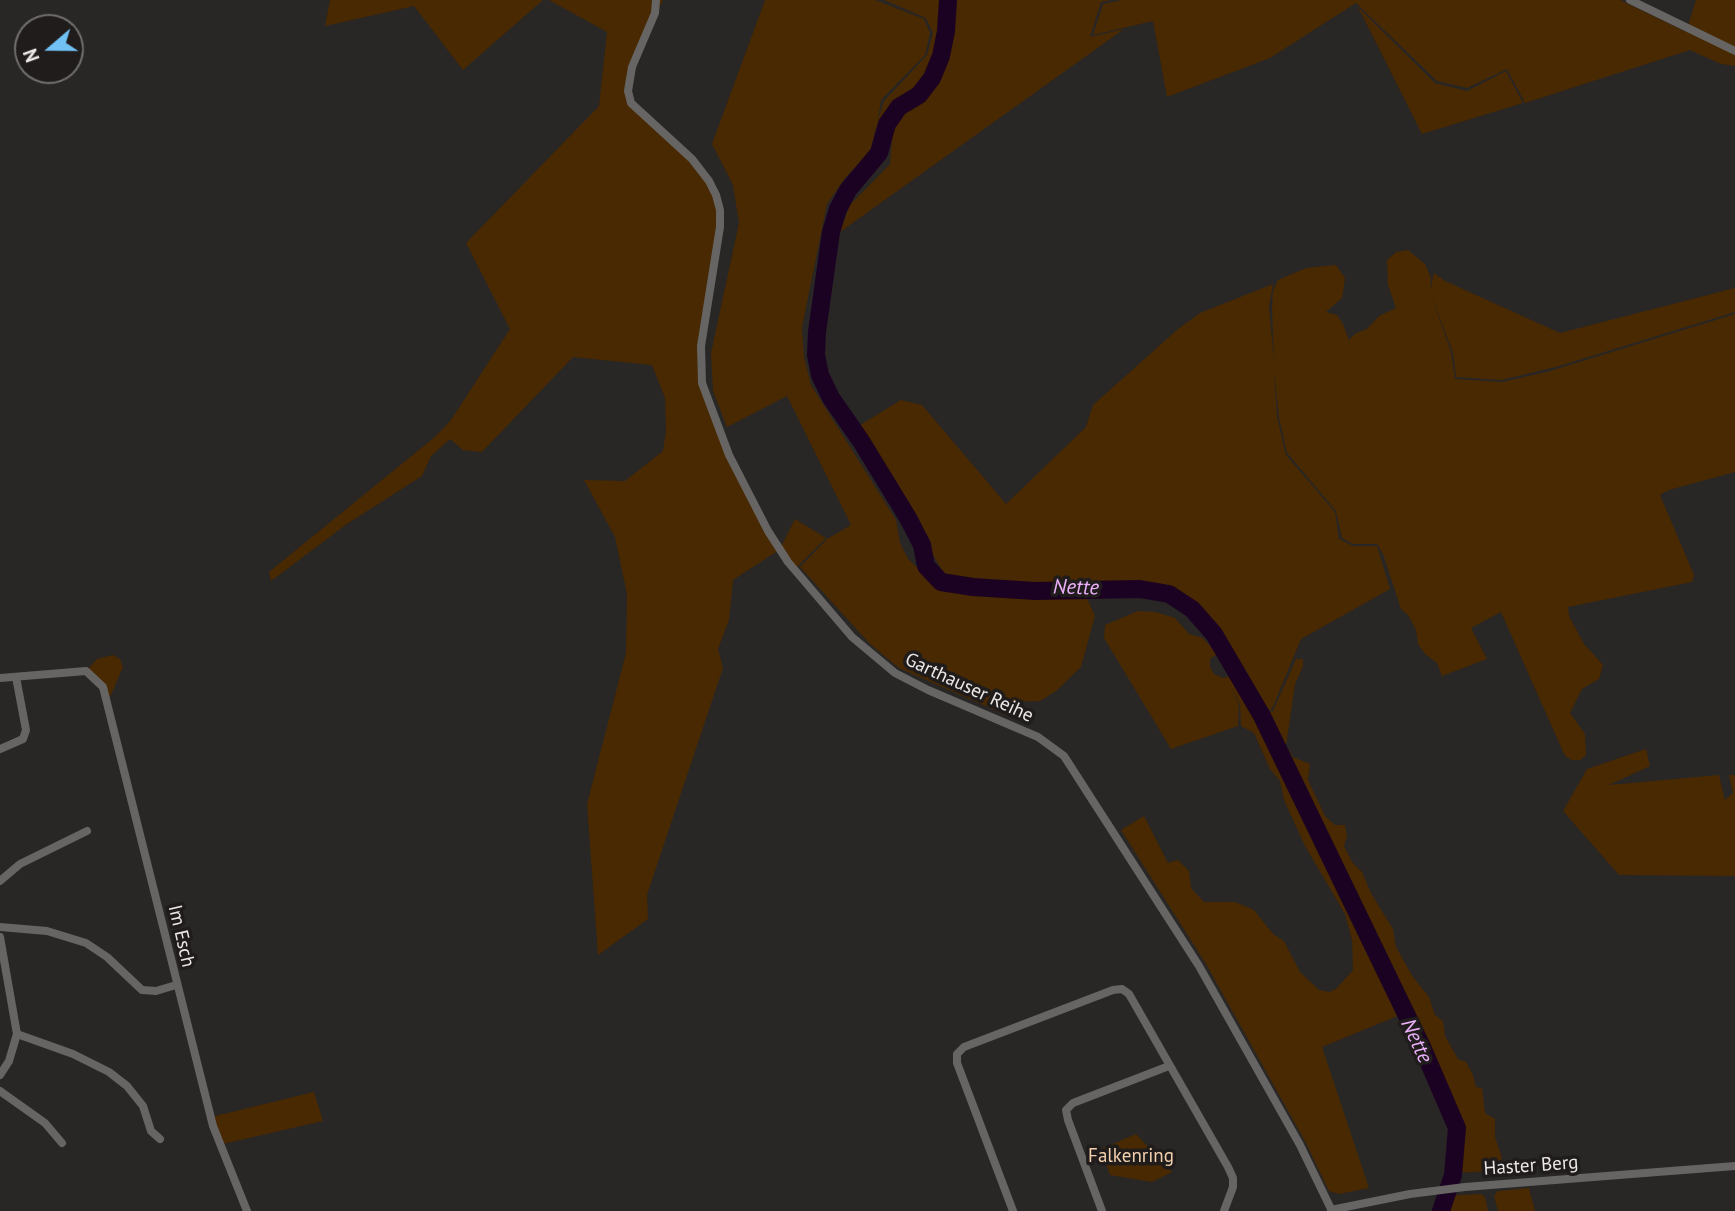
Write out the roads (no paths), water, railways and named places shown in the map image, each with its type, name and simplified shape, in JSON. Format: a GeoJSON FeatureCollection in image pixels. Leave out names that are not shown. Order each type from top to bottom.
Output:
{"type":"FeatureCollection","features":[{"type":"Feature","properties":{"kind":"street","name":"Garthauser Reihe"},"geometry":{"type":"LineString","coordinates":[[656,0],[655,13],[632,67],[628,91],[631,103],[692,159],[716,195],[720,227],[702,338],[702,383],[710,410],[730,455],[768,531],[788,562],[852,637],[895,673],[1038,737],[1064,756],[1199,966],[1300,1145],[1331,1210]]}},
{"type":"Feature","properties":{"kind":"street"},"geometry":{"type":"LineString","coordinates":[[1630,0],[1735,51]]}},
{"type":"Feature","properties":{"kind":"street","name":"Im Esch"},"geometry":{"type":"LineString","coordinates":[[16,677],[86,671],[103,687],[216,1136],[247,1211]]}},
{"type":"Feature","properties":{"kind":"street"},"geometry":{"type":"LineString","coordinates":[[0,678],[16,677],[26,730],[23,739],[0,749]]}},
{"type":"Feature","properties":{"kind":"street"},"geometry":{"type":"LineString","coordinates":[[0,881],[20,864],[87,831]]}},
{"type":"Feature","properties":{"kind":"street"},"geometry":{"type":"LineString","coordinates":[[0,927],[47,931],[86,943],[107,957],[142,990],[176,985]]}},
{"type":"Feature","properties":{"kind":"street"},"geometry":{"type":"LineString","coordinates":[[0,937],[17,1034],[11,1055],[0,1075]]}},
{"type":"Feature","properties":{"kind":"street"},"geometry":{"type":"LineString","coordinates":[[1013,1211],[957,1063],[957,1054],[964,1047],[1122,989],[1129,994],[1233,1178],[1233,1187],[1224,1211]]}},
{"type":"Feature","properties":{"kind":"street"},"geometry":{"type":"LineString","coordinates":[[17,1034],[73,1054],[109,1072],[127,1086],[143,1106],[151,1131],[160,1139]]}},
{"type":"Feature","properties":{"kind":"street"},"geometry":{"type":"LineString","coordinates":[[1102,1211],[1066,1110],[1073,1103],[1169,1066]]}},
{"type":"Feature","properties":{"kind":"street"},"geometry":{"type":"LineString","coordinates":[[0,1091],[45,1123],[62,1143]]}},
{"type":"Feature","properties":{"kind":"street","name":"Haster Berg"},"geometry":{"type":"LineString","coordinates":[[1331,1210],[1465,1187],[1735,1166]]}},
{"type":"Feature","properties":{"kind":"waterway","name":"Nette"},"geometry":{"type":"LineString","coordinates":[[948,0],[941,56],[932,78],[919,95],[899,107],[887,124],[879,153],[848,190],[838,209],[831,232],[817,332],[816,355],[820,375],[831,398],[908,518],[922,545],[926,566],[941,582],[1035,591],[1140,589],[1169,594],[1192,609],[1214,634],[1262,716],[1423,1049],[1457,1128],[1453,1175],[1441,1211]]}},
{"type":"Feature","properties":{"kind":"park label","name":"Falkenring"},"geometry":{"type":"Point","coordinates":[1131,1157]}}]}
